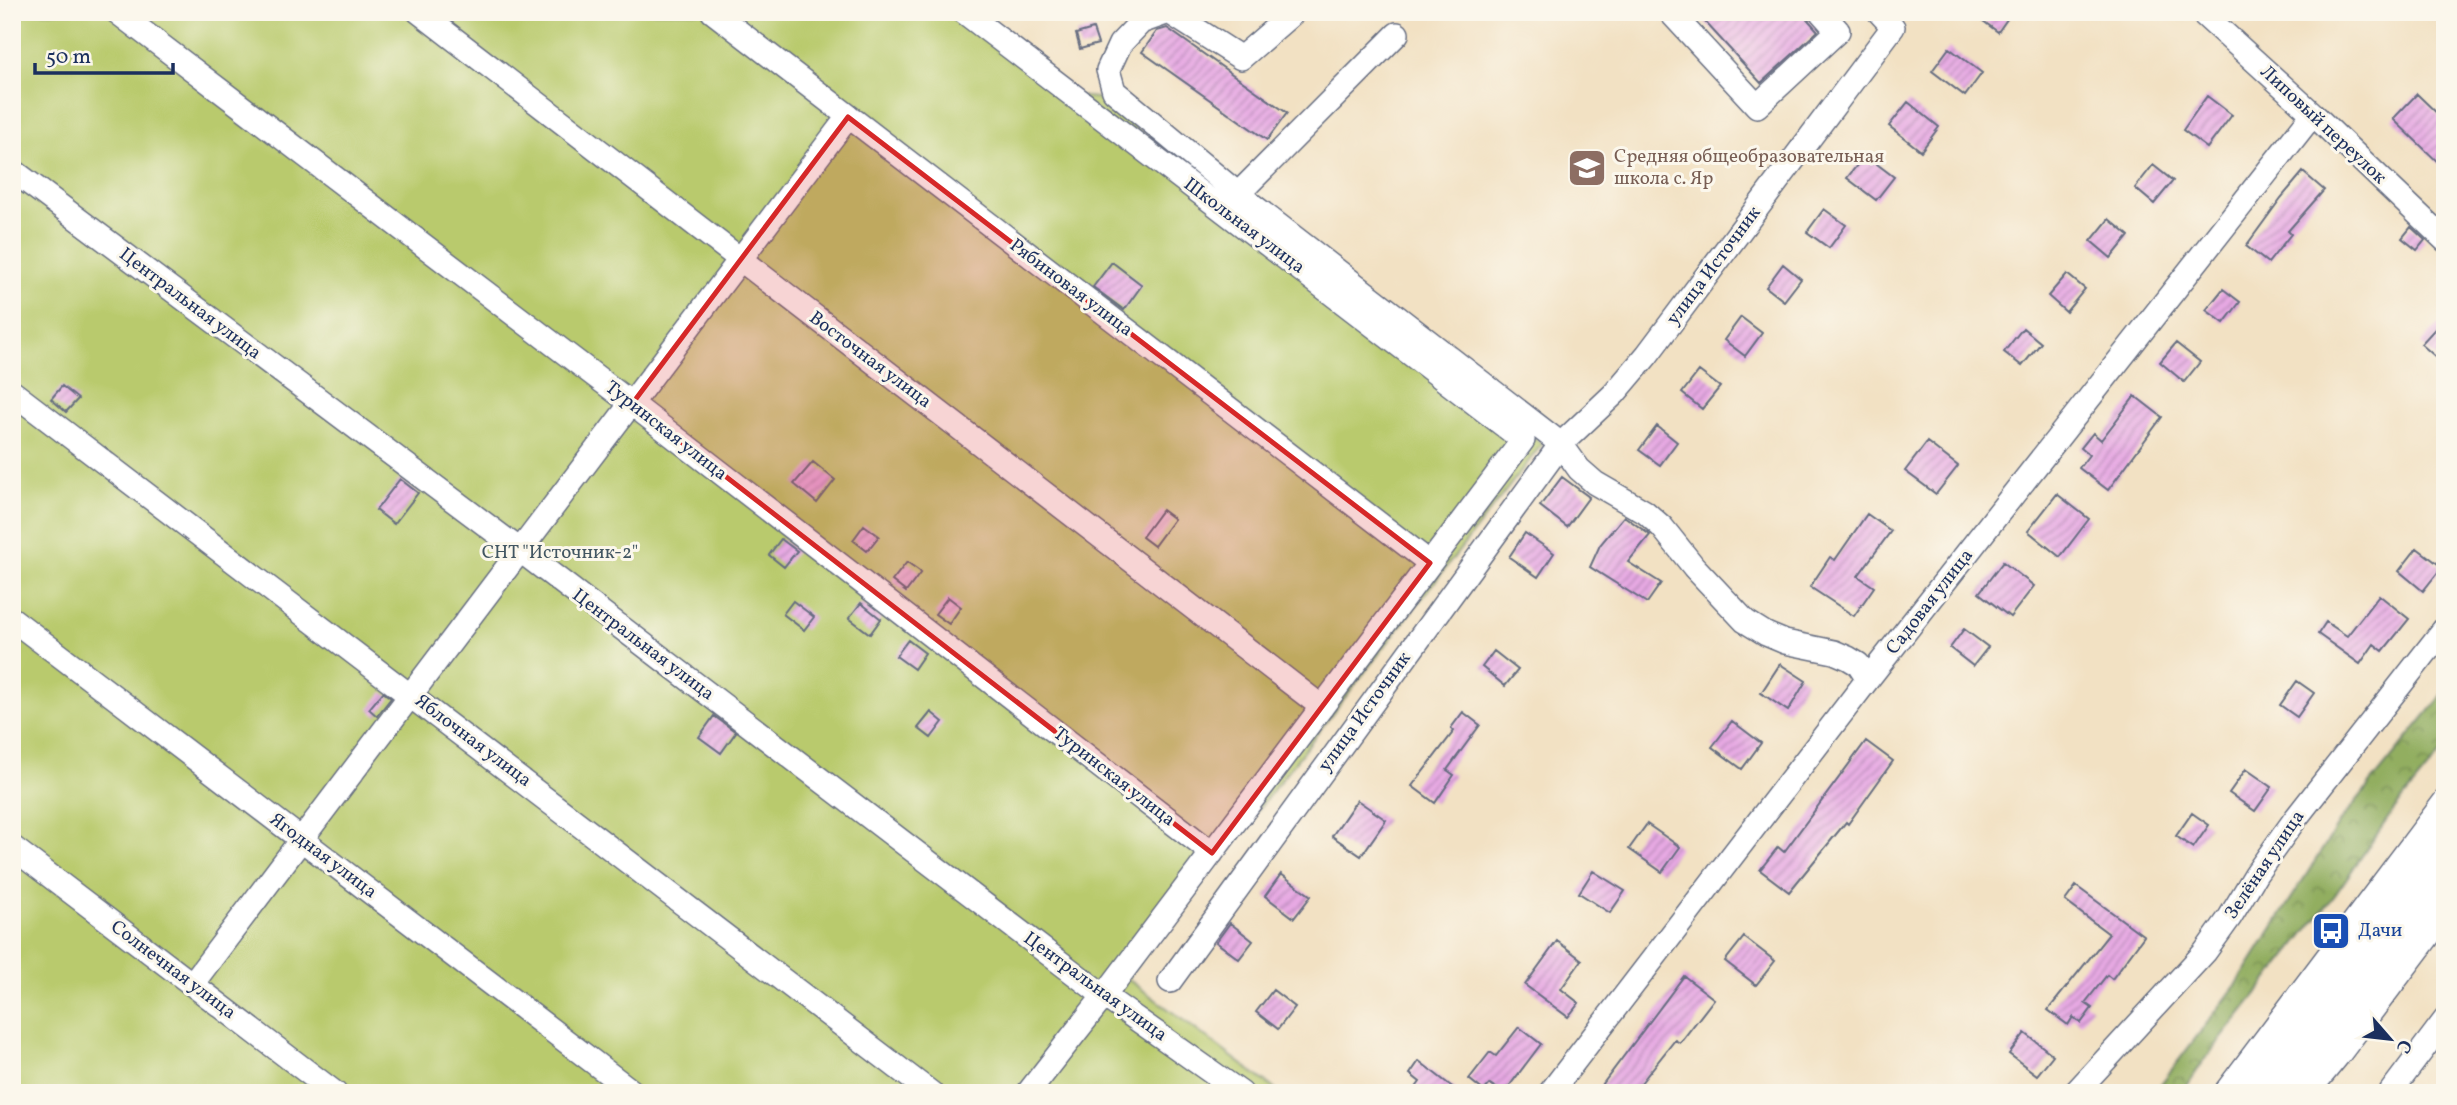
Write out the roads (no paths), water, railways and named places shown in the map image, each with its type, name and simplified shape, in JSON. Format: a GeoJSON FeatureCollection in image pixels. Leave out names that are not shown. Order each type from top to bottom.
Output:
{"type":"FeatureCollection","features":[{"type":"Feature","properties":{"kind":"highway"},"geometry":{"type":"LineString","coordinates":[[2253,1093],[2445,839]]}},
{"type":"Feature","properties":{"kind":"highway"},"geometry":{"type":"LineString","coordinates":[[2288,1093],[2445,884]]}},
{"type":"Feature","properties":{"kind":"street","name":"Туринская улица"},"geometry":{"type":"LineString","coordinates":[[117,12],[632,404],[1212,853]]}},
{"type":"Feature","properties":{"kind":"street","name":"Восточная улица"},"geometry":{"type":"LineString","coordinates":[[419,12],[1322,707]]}},
{"type":"Feature","properties":{"kind":"street","name":"Рябиновая улица"},"geometry":{"type":"LineString","coordinates":[[713,12],[1430,563]]}},
{"type":"Feature","properties":{"kind":"street","name":"Школьная улица"},"geometry":{"type":"LineString","coordinates":[[964,12],[1523,440],[1430,563]]}},
{"type":"Feature","properties":{"kind":"street"},"geometry":{"type":"LineString","coordinates":[[1294,12],[1241,58],[1169,12],[1142,22],[1120,44],[1108,70],[1114,91],[1238,194],[1561,443],[1579,468],[1595,483],[1645,512],[1662,527],[1694,567],[1745,621],[1784,642],[1834,652],[1848,658],[1858,664],[1868,679]]}},
{"type":"Feature","properties":{"kind":"street"},"geometry":{"type":"LineString","coordinates":[[1670,12],[1757,106],[1838,32],[1821,12]]}},
{"type":"Feature","properties":{"kind":"street","name":"улица Источник"},"geometry":{"type":"LineString","coordinates":[[1170,981],[1561,443],[1614,394],[1647,355],[1893,27],[1879,12]]}},
{"type":"Feature","properties":{"kind":"street","name":"Липовый переулок"},"geometry":{"type":"LineString","coordinates":[[2201,12],[2445,240]]}},
{"type":"Feature","properties":{"kind":"street"},"geometry":{"type":"LineString","coordinates":[[1238,194],[1397,34]]}},
{"type":"Feature","properties":{"kind":"street","name":"Садовая улица"},"geometry":{"type":"LineString","coordinates":[[1550,1093],[1868,679],[2313,114]]}},
{"type":"Feature","properties":{"kind":"street"},"geometry":{"type":"LineString","coordinates":[[192,985],[848,117]]}},
{"type":"Feature","properties":{"kind":"street","name":"Центральная улица"},"geometry":{"type":"LineString","coordinates":[[12,170],[520,551],[1104,996],[1241,1093]]}},
{"type":"Feature","properties":{"kind":"street","name":"Яблочная улица"},"geometry":{"type":"LineString","coordinates":[[12,392],[931,1093]]}},
{"type":"Feature","properties":{"kind":"street"},"geometry":{"type":"LineString","coordinates":[[1028,1093],[1430,563]]}},
{"type":"Feature","properties":{"kind":"street","name":"Ягодная улица"},"geometry":{"type":"LineString","coordinates":[[12,619],[634,1093]]}},
{"type":"Feature","properties":{"kind":"street","name":"Зелёная улица"},"geometry":{"type":"LineString","coordinates":[[2076,1093],[2204,952],[2230,918],[2256,874],[2295,818],[2445,628]]}},
{"type":"Feature","properties":{"kind":"street"},"geometry":{"type":"LineString","coordinates":[[2225,1093],[2445,801]]}},
{"type":"Feature","properties":{"kind":"street","name":"Солнечная улица"},"geometry":{"type":"LineString","coordinates":[[12,847],[335,1093]]}},
{"type":"Feature","properties":{"kind":"street"},"geometry":{"type":"LineString","coordinates":[[2307,1093],[2445,914]]}},
{"type":"Feature","properties":{"kind":"street"},"geometry":{"type":"LineString","coordinates":[[2390,1093],[2445,1020]]}},
{"type":"Feature","properties":{"kind":"place","name":"Средняя общеобразовательная школа с. Яр"},"geometry":{"type":"Point","coordinates":[1587,168]}},
{"type":"Feature","properties":{"kind":"place","name":"Дачи"},"geometry":{"type":"Point","coordinates":[2331,931]}},
{"type":"Feature","properties":{"kind":"park label","name":"СНТ \"Источник-2\""},"geometry":{"type":"Point","coordinates":[560,553]}}]}
